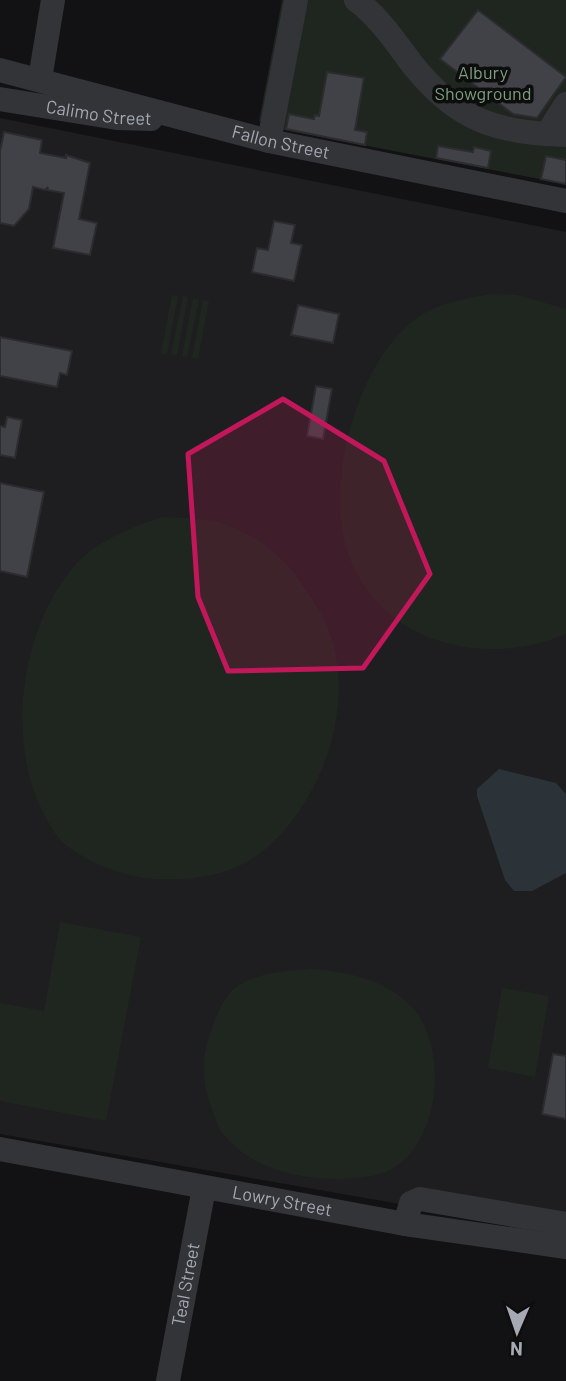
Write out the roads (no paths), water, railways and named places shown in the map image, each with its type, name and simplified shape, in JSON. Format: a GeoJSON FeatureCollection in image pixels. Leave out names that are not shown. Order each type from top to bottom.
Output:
{"type":"FeatureCollection","features":[{"type":"Feature","properties":{"kind":"street"},"geometry":{"type":"LineString","coordinates":[[40,79],[53,0]]}},
{"type":"Feature","properties":{"kind":"street"},"geometry":{"type":"LineString","coordinates":[[268,141],[296,0]]}},
{"type":"Feature","properties":{"kind":"street"},"geometry":{"type":"LineString","coordinates":[[364,2],[416,69],[463,114],[508,132],[557,134],[566,104]]}},
{"type":"Feature","properties":{"kind":"street","name":"Fallon Street"},"geometry":{"type":"LineString","coordinates":[[0,70],[268,141],[384,167],[566,201]]}},
{"type":"Feature","properties":{"kind":"street","name":"Calimo Street"},"geometry":{"type":"LineString","coordinates":[[0,99],[117,118],[197,121]]}},
{"type":"Feature","properties":{"kind":"street","name":"Lowry Street"},"geometry":{"type":"LineString","coordinates":[[0,1149],[405,1224],[566,1247]]}},
{"type":"Feature","properties":{"kind":"street","name":"Teal Street"},"geometry":{"type":"LineString","coordinates":[[169,1381],[204,1188]]}},
{"type":"Feature","properties":{"kind":"street"},"geometry":{"type":"LineString","coordinates":[[405,1224],[411,1203],[420,1199],[566,1224]]}},
{"type":"Feature","properties":{"kind":"park label","name":"Albury Showground"},"geometry":{"type":"Point","coordinates":[483,83]}}]}
